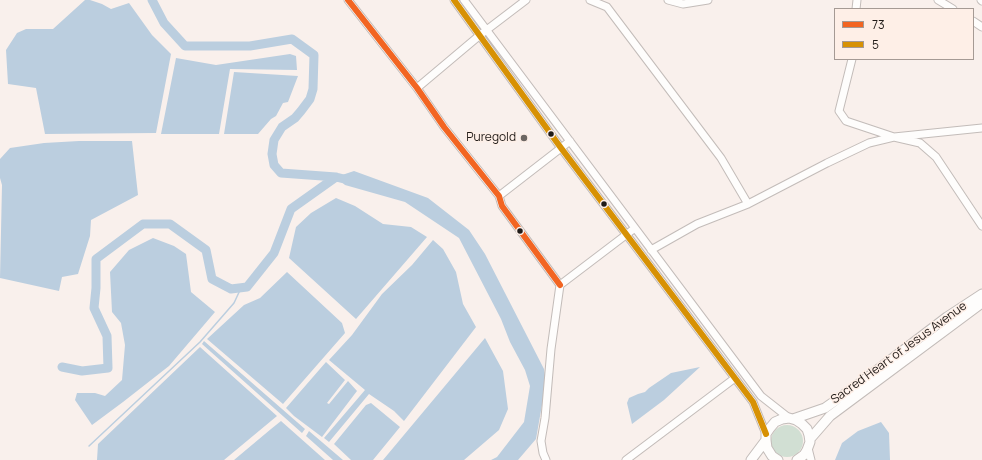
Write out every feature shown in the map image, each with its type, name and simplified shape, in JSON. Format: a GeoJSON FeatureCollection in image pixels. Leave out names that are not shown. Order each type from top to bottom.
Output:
{"type":"FeatureCollection","features":[{"type":"Feature","properties":{"kind":"main road","name":"Sacred Heart of Jesus Avenue"},"geometry":{"type":"LineString","coordinates":[[766,437],[770,428],[775,422],[782,419],[791,419],[825,408],[947,317],[982,294]]}},
{"type":"Feature","properties":{"kind":"main road","name":"Sacred Heart of Jesus Avenue"},"geometry":{"type":"LineString","coordinates":[[797,460],[804,455],[809,443],[830,416],[982,303]]}},
{"type":"Feature","properties":{"kind":"main road"},"geometry":{"type":"LineString","coordinates":[[791,419],[800,422],[805,426],[808,432],[809,443]]}},
{"type":"Feature","properties":{"kind":"main road"},"geometry":{"type":"LineString","coordinates":[[751,460],[766,437]]}},
{"type":"Feature","properties":{"kind":"main road"},"geometry":{"type":"LineString","coordinates":[[766,437],[769,452],[778,460]]}},
{"type":"Feature","properties":{"kind":"street"},"geometry":{"type":"LineString","coordinates":[[348,0],[417,88],[444,127],[499,196],[502,206],[560,285],[541,441],[546,460]]}},
{"type":"Feature","properties":{"kind":"street"},"geometry":{"type":"LineString","coordinates":[[454,0],[561,148],[753,402],[766,437]]}},
{"type":"Feature","properties":{"kind":"street"},"geometry":{"type":"LineString","coordinates":[[464,0],[761,396],[791,419]]}},
{"type":"Feature","properties":{"kind":"street"},"geometry":{"type":"LineString","coordinates":[[417,88],[480,35],[526,0]]}},
{"type":"Feature","properties":{"kind":"street"},"geometry":{"type":"LineString","coordinates":[[590,0],[607,7],[721,158],[748,204]]}},
{"type":"Feature","properties":{"kind":"street"},"geometry":{"type":"LineString","coordinates":[[668,0],[683,4],[708,0]]}},
{"type":"Feature","properties":{"kind":"street"},"geometry":{"type":"LineString","coordinates":[[938,0],[951,8]]}},
{"type":"Feature","properties":{"kind":"street"},"geometry":{"type":"LineString","coordinates":[[852,60],[839,111],[846,121],[894,137],[920,143],[936,157],[982,226]]}},
{"type":"Feature","properties":{"kind":"street"},"geometry":{"type":"LineString","coordinates":[[651,250],[697,224],[748,204],[869,143],[894,137],[982,128]]}},
{"type":"Feature","properties":{"kind":"street"},"geometry":{"type":"LineString","coordinates":[[499,196],[570,141]]}},
{"type":"Feature","properties":{"kind":"street"},"geometry":{"type":"LineString","coordinates":[[560,285],[635,228]]}},
{"type":"Feature","properties":{"kind":"street"},"geometry":{"type":"LineString","coordinates":[[626,460],[735,378]]}},
{"type":"Feature","properties":{"kind":"street"},"geometry":{"type":"LineString","coordinates":[[809,443],[811,460]]}},
{"type":"Feature","properties":{"kind":"green space"},"geometry":{"type":"Polygon","coordinates":[[[787,425],[796,428],[800,432],[803,441],[800,450],[796,454],[787,457],[778,454],[774,450],[771,441],[774,432],[778,428],[787,425]]]}},
{"type":"Feature","properties":{"kind":"water"},"geometry":{"type":"Polygon","coordinates":[[[85,0],[102,4],[111,9],[129,3],[152,35],[171,54],[156,133],[45,134],[36,88],[8,84],[6,50],[17,33],[26,29],[53,29],[85,0]]]}},
{"type":"Feature","properties":{"kind":"water"},"geometry":{"type":"Polygon","coordinates":[[[290,54],[296,56],[297,70],[230,69],[219,134],[161,134],[176,58],[216,65],[290,54]]]}},
{"type":"Feature","properties":{"kind":"water"},"geometry":{"type":"Polygon","coordinates":[[[234,72],[298,76],[288,102],[283,103],[276,116],[271,119],[258,134],[224,134],[234,72]]]}},
{"type":"Feature","properties":{"kind":"water"},"geometry":{"type":"Polygon","coordinates":[[[79,141],[132,141],[138,195],[91,220],[90,236],[78,274],[62,277],[59,291],[0,278],[2,185],[0,178],[0,159],[10,148],[44,143],[79,141]]]}},
{"type":"Feature","properties":{"kind":"water"},"geometry":{"type":"Polygon","coordinates":[[[354,171],[428,198],[469,230],[485,254],[544,369],[546,382],[536,439],[518,460],[491,460],[497,457],[524,422],[530,386],[525,370],[510,342],[501,319],[459,238],[405,202],[345,185],[336,177],[354,171]]]}},
{"type":"Feature","properties":{"kind":"water"},"geometry":{"type":"Polygon","coordinates":[[[336,198],[355,206],[383,224],[411,227],[427,237],[356,319],[289,258],[296,227],[311,213],[336,198]]]}},
{"type":"Feature","properties":{"kind":"water"},"geometry":{"type":"Polygon","coordinates":[[[153,238],[174,246],[186,254],[191,292],[215,312],[169,366],[92,425],[75,400],[77,393],[95,393],[105,396],[122,380],[125,345],[121,323],[112,312],[110,272],[129,250],[153,238]]]}},
{"type":"Feature","properties":{"kind":"water"},"geometry":{"type":"Polygon","coordinates":[[[433,240],[443,249],[456,272],[463,304],[476,327],[404,421],[394,411],[369,394],[329,442],[324,438],[365,390],[329,360],[352,335],[382,294],[412,265],[433,240]]]}},
{"type":"Feature","properties":{"kind":"water"},"geometry":{"type":"Polygon","coordinates":[[[287,272],[342,323],[345,333],[283,404],[207,339],[244,305],[260,298],[287,272]]]}},
{"type":"Feature","properties":{"kind":"water"},"geometry":{"type":"Polygon","coordinates":[[[485,338],[503,371],[508,409],[499,430],[464,460],[383,460],[485,338]]]}},
{"type":"Feature","properties":{"kind":"water"},"geometry":{"type":"Polygon","coordinates":[[[204,341],[305,429],[302,433],[202,344],[204,341]]]}},
{"type":"Feature","properties":{"kind":"water"},"geometry":{"type":"Polygon","coordinates":[[[200,347],[277,416],[224,460],[97,460],[98,444],[200,347]]]}},
{"type":"Feature","properties":{"kind":"water"},"geometry":{"type":"Polygon","coordinates":[[[326,362],[345,380],[327,403],[329,404],[348,381],[357,391],[322,437],[294,416],[286,408],[326,362]]]}},
{"type":"Feature","properties":{"kind":"water"},"geometry":{"type":"Polygon","coordinates":[[[700,367],[664,400],[632,424],[627,403],[629,398],[645,392],[671,373],[700,367]]]}},
{"type":"Feature","properties":{"kind":"water"},"geometry":{"type":"Polygon","coordinates":[[[371,403],[400,427],[373,460],[351,460],[334,444],[366,405],[371,403]]]}},
{"type":"Feature","properties":{"kind":"water"},"geometry":{"type":"Polygon","coordinates":[[[281,421],[325,460],[234,460],[271,429],[281,421]]]}},
{"type":"Feature","properties":{"kind":"water"},"geometry":{"type":"Polygon","coordinates":[[[881,422],[889,433],[890,460],[835,460],[842,443],[858,431],[881,422]]]}},
{"type":"Feature","properties":{"kind":"water"},"geometry":{"type":"Polygon","coordinates":[[[309,431],[343,460],[333,460],[306,436],[309,431]]]}},
{"type":"Feature","properties":{"kind":"waterway"},"geometry":{"type":"LineString","coordinates":[[152,0],[164,23],[185,46],[250,46],[292,39],[314,55],[313,89],[310,99],[295,118],[282,127],[274,140],[272,154],[274,165],[281,173],[336,177],[348,180]]}},
{"type":"Feature","properties":{"kind":"waterway"},"geometry":{"type":"LineString","coordinates":[[62,367],[82,371],[108,368],[107,336],[94,308],[96,259],[143,224],[170,224],[206,250],[212,279],[231,289],[247,287],[274,253],[291,209],[336,177]]}},
{"type":"Feature","properties":{"kind":"waterway"},"geometry":{"type":"LineString","coordinates":[[89,446],[200,342],[234,303],[241,288]]}},
{"type":"Feature","properties":{"kind":"transit line","name":"73"},"geometry":{"type":"LineString","coordinates":[[348,0],[417,88],[444,127],[499,196],[502,206],[560,285]]}},
{"type":"Feature","properties":{"kind":"transit line","name":"5"},"geometry":{"type":"LineString","coordinates":[[454,0],[561,148],[753,402],[766,434]]}},
{"type":"Feature","properties":{"kind":"place","name":"Puregold"},"geometry":{"type":"Point","coordinates":[524,138]}}]}
